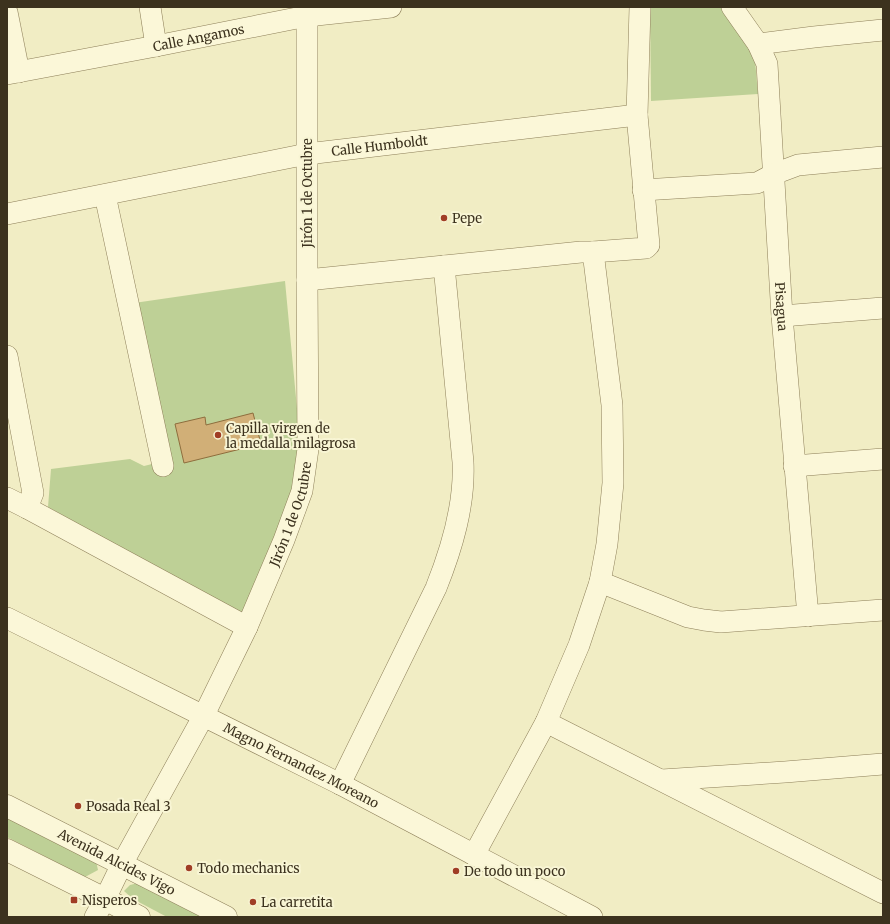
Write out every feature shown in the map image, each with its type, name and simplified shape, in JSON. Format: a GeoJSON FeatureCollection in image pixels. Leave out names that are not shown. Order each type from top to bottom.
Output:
{"type":"FeatureCollection","features":[{"type":"Feature","properties":{"kind":"street"},"geometry":{"type":"LineString","coordinates":[[150,7],[156,46]]}},
{"type":"Feature","properties":{"kind":"street","name":"Calle Angamos"},"geometry":{"type":"LineString","coordinates":[[13,73],[156,46],[306,12],[391,7]]}},
{"type":"Feature","properties":{"kind":"street"},"geometry":{"type":"LineString","coordinates":[[307,280],[581,252],[646,248],[649,245],[637,115],[640,7]]}},
{"type":"Feature","properties":{"kind":"street","name":"Pisagua"},"geometry":{"type":"LineString","coordinates":[[732,7],[758,44],[767,64],[782,316],[808,616]]}},
{"type":"Feature","properties":{"kind":"street"},"geometry":{"type":"LineString","coordinates":[[7,12],[13,73]]}},
{"type":"Feature","properties":{"kind":"street","name":"Jirón 1 de Octubre"},"geometry":{"type":"LineString","coordinates":[[100,908],[122,864],[203,717],[247,627],[284,540],[302,491],[308,450],[306,12]]}},
{"type":"Feature","properties":{"kind":"street"},"geometry":{"type":"LineString","coordinates":[[758,44],[883,30]]}},
{"type":"Feature","properties":{"kind":"street","name":"Calle Humboldt"},"geometry":{"type":"LineString","coordinates":[[7,214],[307,154],[637,115]]}},
{"type":"Feature","properties":{"kind":"street"},"geometry":{"type":"LineString","coordinates":[[644,190],[757,183],[774,174],[803,164],[883,157]]}},
{"type":"Feature","properties":{"kind":"street"},"geometry":{"type":"LineString","coordinates":[[105,195],[163,466]]}},
{"type":"Feature","properties":{"kind":"street"},"geometry":{"type":"LineString","coordinates":[[474,855],[546,722],[579,645],[600,582],[607,544],[613,483],[612,405],[593,252]]}},
{"type":"Feature","properties":{"kind":"street"},"geometry":{"type":"LineString","coordinates":[[340,784],[436,588],[446,563],[456,525],[462,487],[463,468],[444,266]]}},
{"type":"Feature","properties":{"kind":"street"},"geometry":{"type":"LineString","coordinates":[[782,316],[883,308]]}},
{"type":"Feature","properties":{"kind":"street"},"geometry":{"type":"LineString","coordinates":[[7,356],[33,493],[27,508]]}},
{"type":"Feature","properties":{"kind":"street"},"geometry":{"type":"LineString","coordinates":[[794,466],[883,459]]}},
{"type":"Feature","properties":{"kind":"street"},"geometry":{"type":"LineString","coordinates":[[7,498],[247,627]]}},
{"type":"Feature","properties":{"kind":"street"},"geometry":{"type":"LineString","coordinates":[[600,582],[688,617],[721,622],[883,610]]}},
{"type":"Feature","properties":{"kind":"street","name":"Magno Fernandez Moreano"},"geometry":{"type":"LineString","coordinates":[[7,618],[340,784],[592,917]]}},
{"type":"Feature","properties":{"kind":"street"},"geometry":{"type":"LineString","coordinates":[[546,722],[883,893]]}},
{"type":"Feature","properties":{"kind":"street"},"geometry":{"type":"LineString","coordinates":[[662,780],[883,764]]}},
{"type":"Feature","properties":{"kind":"street","name":"Avenida Alcides Vigo"},"geometry":{"type":"LineString","coordinates":[[7,806],[226,917]]}},
{"type":"Feature","properties":{"kind":"street"},"geometry":{"type":"LineString","coordinates":[[7,850],[100,908],[139,917]]}},
{"type":"Feature","properties":{"kind":"green space"},"geometry":{"type":"Polygon","coordinates":[[[650,7],[723,7],[755,60],[758,94],[651,101],[650,7]]]}},
{"type":"Feature","properties":{"kind":"green space"},"geometry":{"type":"Polygon","coordinates":[[[285,281],[301,451],[289,510],[242,615],[48,507],[51,469],[130,459],[144,466],[172,459],[134,303],[285,281]]]}},
{"type":"Feature","properties":{"kind":"green space"},"geometry":{"type":"Polygon","coordinates":[[[7,816],[96,861],[98,870],[85,877],[7,837],[7,816]]]}},
{"type":"Feature","properties":{"kind":"green space"},"geometry":{"type":"Polygon","coordinates":[[[138,883],[205,917],[167,917],[133,899],[124,891],[130,885],[138,883]]]}},
{"type":"Feature","properties":{"kind":"building","name":"Capilla virgen de la medalla milagrosa"},"geometry":{"type":"Polygon","coordinates":[[[253,413],[261,444],[184,463],[175,424],[205,417],[206,425],[253,413]]]}},
{"type":"Feature","properties":{"kind":"place","name":"Pepe"},"geometry":{"type":"Point","coordinates":[444,218]}},
{"type":"Feature","properties":{"kind":"place","name":"Capilla virgen de la medalla milagrosa"},"geometry":{"type":"Point","coordinates":[218,435]}},
{"type":"Feature","properties":{"kind":"place","name":"Posada Real 3"},"geometry":{"type":"Point","coordinates":[78,806]}},
{"type":"Feature","properties":{"kind":"place","name":"Todo mechanics"},"geometry":{"type":"Point","coordinates":[189,868]}},
{"type":"Feature","properties":{"kind":"place","name":"De todo un poco"},"geometry":{"type":"Point","coordinates":[456,871]}},
{"type":"Feature","properties":{"kind":"place","name":"Nisperos"},"geometry":{"type":"Point","coordinates":[74,900]}},
{"type":"Feature","properties":{"kind":"place","name":"La carretita"},"geometry":{"type":"Point","coordinates":[253,902]}}]}
